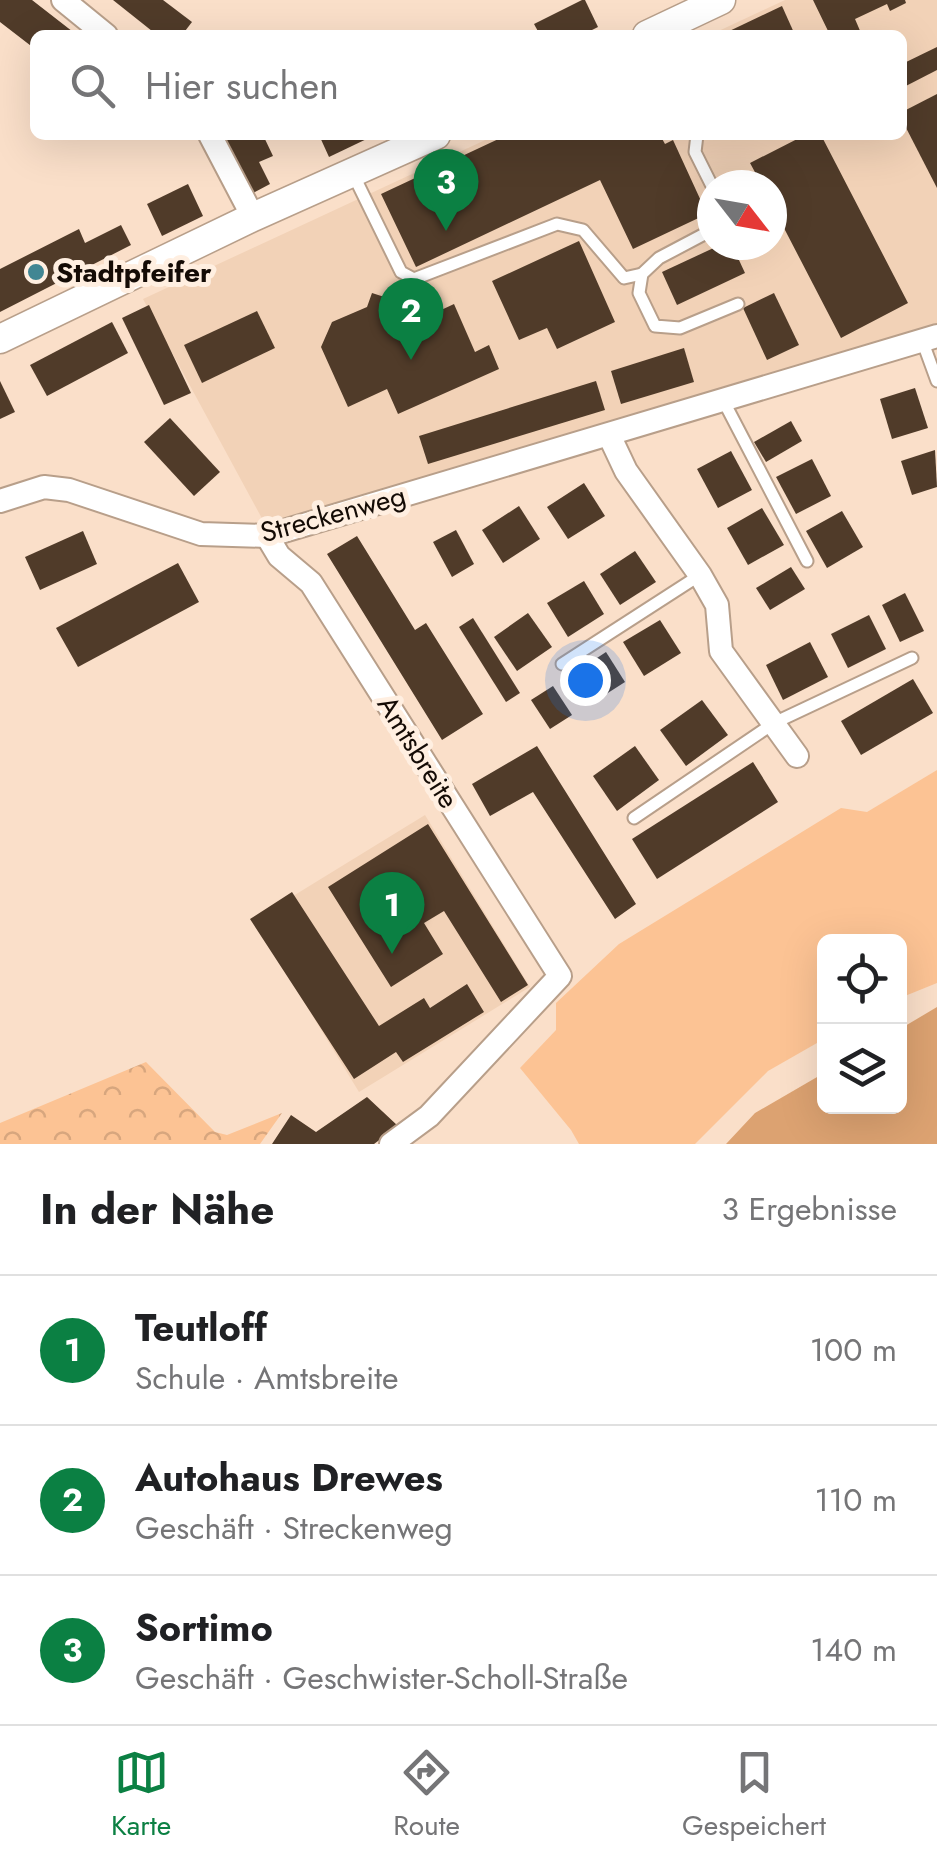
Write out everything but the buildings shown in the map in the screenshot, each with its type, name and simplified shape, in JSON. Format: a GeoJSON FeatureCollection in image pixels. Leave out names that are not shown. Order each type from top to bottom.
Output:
{"type":"FeatureCollection","features":[{"type":"Feature","properties":{"kind":"street"},"geometry":{"type":"LineString","coordinates":[[62,0],[100,30]]}},
{"type":"Feature","properties":{"kind":"street"},"geometry":{"type":"LineString","coordinates":[[665,30],[722,0]]}},
{"type":"Feature","properties":{"kind":"street"},"geometry":{"type":"LineString","coordinates":[[213,140],[253,217]]}},
{"type":"Feature","properties":{"kind":"street"},"geometry":{"type":"LineString","coordinates":[[0,339],[253,217],[425,140]]}},
{"type":"Feature","properties":{"kind":"street","name":"Streckenweg"},"geometry":{"type":"LineString","coordinates":[[0,501],[22,491],[56,488],[111,502],[202,534],[267,536],[929,338]]}},
{"type":"Feature","properties":{"kind":"street"},"geometry":{"type":"LineString","coordinates":[[609,435],[626,471],[717,604],[721,651],[797,756]]}},
{"type":"Feature","properties":{"kind":"street","name":"Amtsbreite"},"geometry":{"type":"LineString","coordinates":[[267,536],[279,556],[311,583],[560,976],[429,1116],[393,1143]]}},
{"type":"Feature","properties":{"kind":"lane"},"geometry":{"type":"LineString","coordinates":[[696,140],[695,152],[704,170]]}},
{"type":"Feature","properties":{"kind":"lane"},"geometry":{"type":"LineString","coordinates":[[353,174],[401,272],[414,279],[557,224],[582,230],[624,278],[642,274],[659,258],[697,238]]}},
{"type":"Feature","properties":{"kind":"lane"},"geometry":{"type":"LineString","coordinates":[[642,274],[639,293],[656,326],[680,328],[738,304]]}},
{"type":"Feature","properties":{"kind":"lane","name":"Streckenweg"},"geometry":{"type":"LineString","coordinates":[[929,338],[937,381]]}},
{"type":"Feature","properties":{"kind":"lane"},"geometry":{"type":"LineString","coordinates":[[723,400],[808,561]]}},
{"type":"Feature","properties":{"kind":"lane"},"geometry":{"type":"LineString","coordinates":[[562,664],[700,576]]}},
{"type":"Feature","properties":{"kind":"lane"},"geometry":{"type":"LineString","coordinates":[[634,818],[774,722],[912,658]]}},
{"type":"Feature","properties":{"kind":"shaded area"},"geometry":{"type":"Polygon","coordinates":[[[785,0],[937,0],[937,329],[265,524],[143,299],[485,140],[907,140],[907,30],[721,30],[785,0]]]}},
{"type":"Feature","properties":{"kind":"shaded area"},"geometry":{"type":"Polygon","coordinates":[[[425,815],[530,987],[359,1092],[254,920],[425,815]]]}},
{"type":"Feature","properties":{"kind":"shaded area"},"geometry":{"type":"Polygon","coordinates":[[[937,1007],[937,1144],[726,1144],[755,1113],[817,1077],[817,1114],[907,1114],[907,1025],[937,1007]]]}},
{"type":"Feature","properties":{"kind":"green space"},"geometry":{"type":"Polygon","coordinates":[[[937,770],[937,983],[907,995],[907,934],[817,934],[817,1043],[768,1071],[695,1144],[579,1144],[520,1068],[556,1030],[556,1003],[619,944],[841,808],[867,812],[937,770]]]}},
{"type":"Feature","properties":{"kind":"green space"},"geometry":{"type":"Polygon","coordinates":[[[146,1062],[215,1132],[227,1135],[282,1113],[260,1144],[0,1144],[0,1123],[146,1062]]]}},
{"type":"Feature","properties":{"kind":"place","name":"Sortimo"},"geometry":{"type":"Point","coordinates":[446,231]}},
{"type":"Feature","properties":{"kind":"place","name":"Stadtpfeifer"},"geometry":{"type":"Point","coordinates":[36,272]}},
{"type":"Feature","properties":{"kind":"place","name":"Autohaus Drewes"},"geometry":{"type":"Point","coordinates":[411,360]}},
{"type":"Feature","properties":{"kind":"place","name":"Teutloff"},"geometry":{"type":"Point","coordinates":[392,954]}}]}
